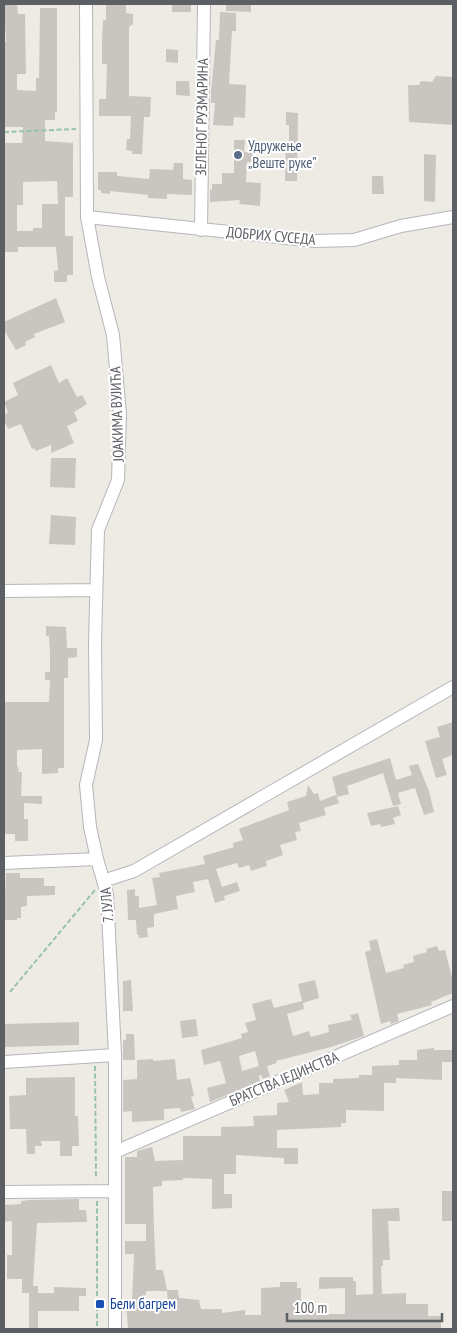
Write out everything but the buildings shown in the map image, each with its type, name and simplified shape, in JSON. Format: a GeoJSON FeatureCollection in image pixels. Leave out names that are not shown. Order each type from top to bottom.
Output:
{"type":"FeatureCollection","features":[{"type":"Feature","properties":{"kind":"street","name":"ЈОАКИМА ВУЈИЋА"},"geometry":{"type":"LineString","coordinates":[[86,4],[85,129],[87,217],[98,277],[113,335],[120,414],[118,480],[98,530],[96,740],[86,785],[87,810],[96,859],[103,881]]}},
{"type":"Feature","properties":{"kind":"street","name":"ЗЕЛЕНОГ РУЗМАРИНА"},"geometry":{"type":"LineString","coordinates":[[201,230],[204,4]]}},
{"type":"Feature","properties":{"kind":"street","name":"ДОБРИХ СУСЕДА"},"geometry":{"type":"LineString","coordinates":[[87,217],[315,241],[354,240],[401,226],[453,217]]}},
{"type":"Feature","properties":{"kind":"street"},"geometry":{"type":"LineString","coordinates":[[4,592],[96,590]]}},
{"type":"Feature","properties":{"kind":"street","name":"7. ЈУЛА"},"geometry":{"type":"LineString","coordinates":[[115,1329],[115,1055],[108,894],[103,881],[134,872],[453,687]]}},
{"type":"Feature","properties":{"kind":"street"},"geometry":{"type":"LineString","coordinates":[[4,863],[96,859]]}},
{"type":"Feature","properties":{"kind":"street","name":"БРАТСТВА ЈЕДИНСТВА"},"geometry":{"type":"LineString","coordinates":[[115,1152],[453,1006]]}},
{"type":"Feature","properties":{"kind":"street"},"geometry":{"type":"LineString","coordinates":[[4,1062],[115,1055]]}},
{"type":"Feature","properties":{"kind":"street"},"geometry":{"type":"LineString","coordinates":[[4,1192],[115,1192]]}},
{"type":"Feature","properties":{"kind":"path"},"geometry":{"type":"LineString","coordinates":[[4,132],[85,129]]}},
{"type":"Feature","properties":{"kind":"path"},"geometry":{"type":"LineString","coordinates":[[10,992],[103,881]]}},
{"type":"Feature","properties":{"kind":"place","name":"Удружење „Веште руке”"},"geometry":{"type":"Point","coordinates":[238,155]}},
{"type":"Feature","properties":{"kind":"place","name":"Бели багрем"},"geometry":{"type":"Point","coordinates":[100,1304]}}]}
